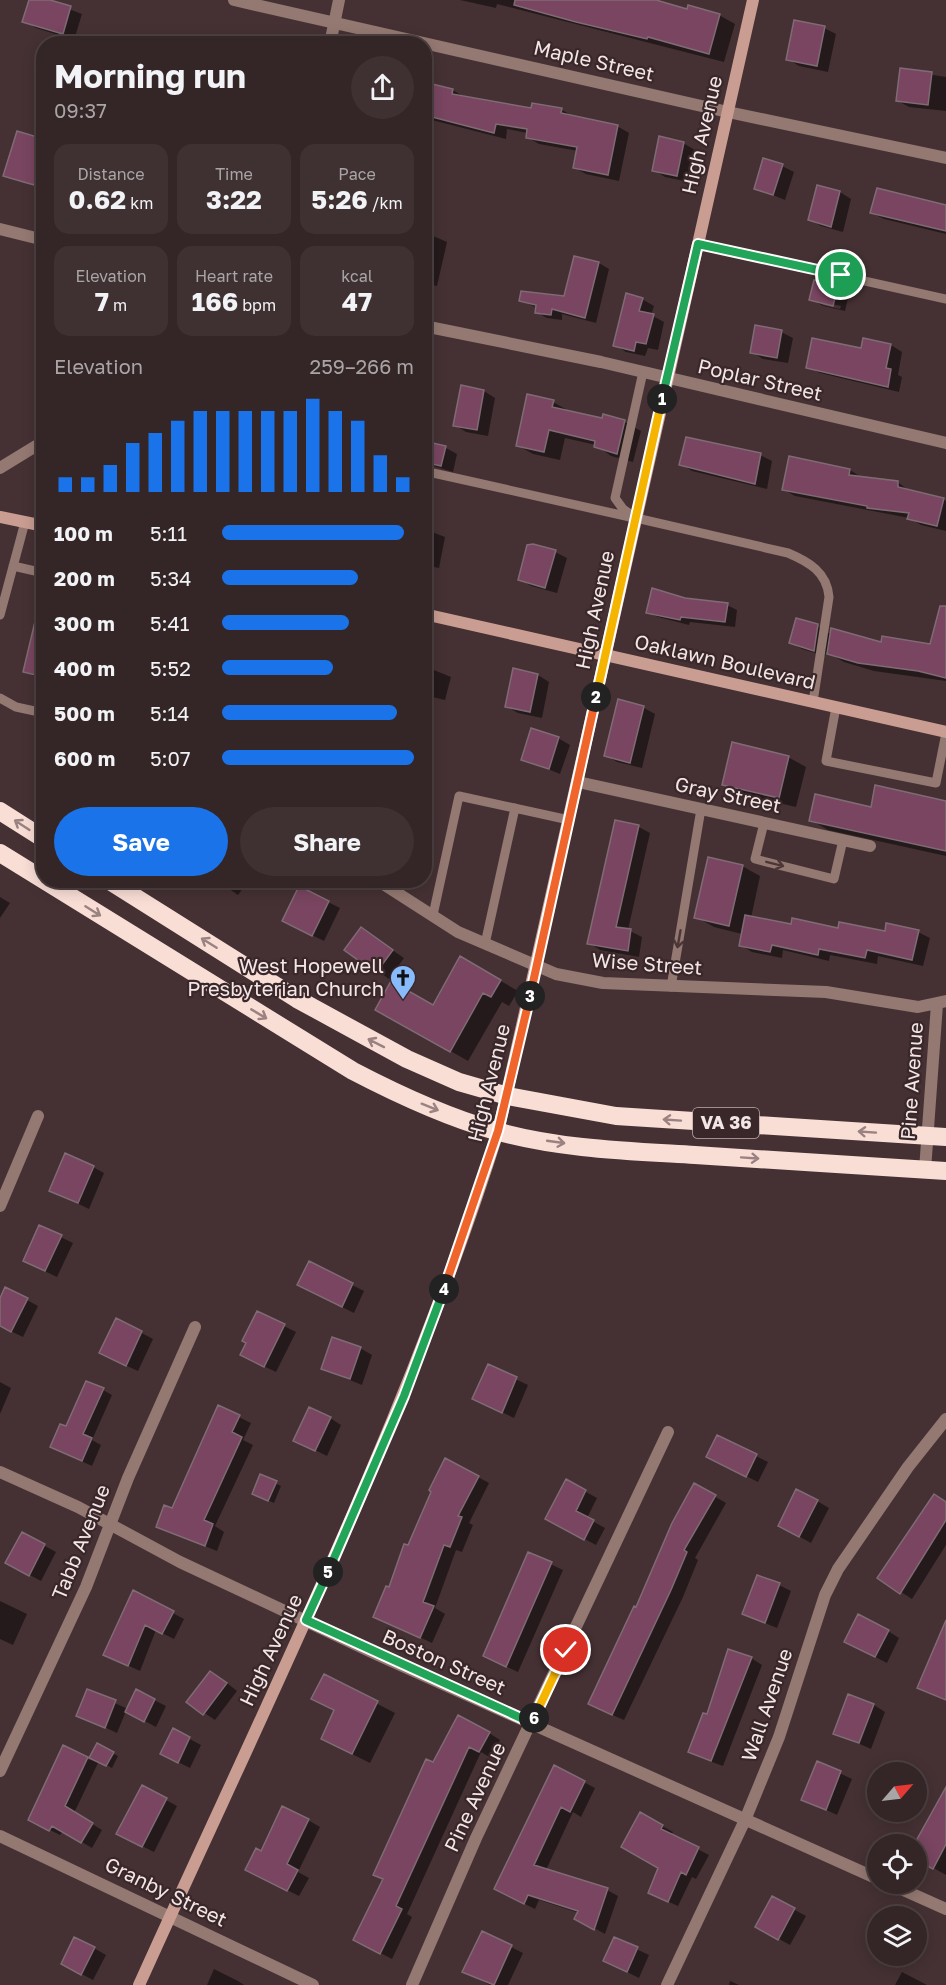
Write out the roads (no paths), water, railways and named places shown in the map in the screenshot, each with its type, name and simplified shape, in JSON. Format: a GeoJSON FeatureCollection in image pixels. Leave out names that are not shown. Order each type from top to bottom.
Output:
{"type":"FeatureCollection","features":[{"type":"Feature","properties":{"kind":"highway"},"geometry":{"type":"LineString","coordinates":[[0,811],[36,834]]}},
{"type":"Feature","properties":{"kind":"highway","name":"VA 36"},"geometry":{"type":"LineString","coordinates":[[0,853],[36,875]]}},
{"type":"Feature","properties":{"kind":"highway","name":"VA 36"},"geometry":{"type":"LineString","coordinates":[[57,888],[353,1071],[394,1093],[498,1131],[553,1142],[638,1151],[946,1171]]}},
{"type":"Feature","properties":{"kind":"highway","name":"VA 36"},"geometry":{"type":"LineString","coordinates":[[121,888],[357,1034],[459,1082],[508,1096],[616,1116],[946,1137]]}},
{"type":"Feature","properties":{"kind":"street","name":"Maple Street"},"geometry":{"type":"LineString","coordinates":[[234,0],[395,36]]}},
{"type":"Feature","properties":{"kind":"street"},"geometry":{"type":"LineString","coordinates":[[331,36],[339,0]]}},
{"type":"Feature","properties":{"kind":"street","name":"High Avenue"},"geometry":{"type":"LineString","coordinates":[[139,1985],[306,1620],[404,1396],[477,1198],[498,1131],[508,1096],[753,0]]}},
{"type":"Feature","properties":{"kind":"street","name":"Maple Street"},"geometry":{"type":"LineString","coordinates":[[432,44],[728,112],[946,158]]}},
{"type":"Feature","properties":{"kind":"street"},"geometry":{"type":"LineString","coordinates":[[0,230],[36,238]]}},
{"type":"Feature","properties":{"kind":"street","name":"Poplar Street"},"geometry":{"type":"LineString","coordinates":[[432,328],[643,372],[946,443]]}},
{"type":"Feature","properties":{"kind":"street"},"geometry":{"type":"LineString","coordinates":[[0,468],[36,446]]}},
{"type":"Feature","properties":{"kind":"street"},"geometry":{"type":"LineString","coordinates":[[0,517],[36,524]]}},
{"type":"Feature","properties":{"kind":"street","name":"Oaklawn Boulevard"},"geometry":{"type":"LineString","coordinates":[[432,616],[946,732]]}},
{"type":"Feature","properties":{"kind":"street","name":"Gray Street"},"geometry":{"type":"LineString","coordinates":[[578,782],[870,846]]}},
{"type":"Feature","properties":{"kind":"street","name":"Wise Street"},"geometry":{"type":"LineString","coordinates":[[390,888],[458,932],[556,974],[603,982],[671,987],[826,992],[918,1007],[942,1003]]}},
{"type":"Feature","properties":{"kind":"street","name":"Pine Avenue"},"geometry":{"type":"LineString","coordinates":[[925,1170],[942,1003]]}},
{"type":"Feature","properties":{"kind":"street"},"geometry":{"type":"LineString","coordinates":[[0,1206],[38,1116]]}},
{"type":"Feature","properties":{"kind":"street","name":"Tabb Avenue"},"geometry":{"type":"LineString","coordinates":[[0,1771],[86,1587],[128,1478],[195,1327]]}},
{"type":"Feature","properties":{"kind":"street","name":"Wall Avenue"},"geometry":{"type":"LineString","coordinates":[[667,1985],[745,1820],[779,1737],[825,1595],[838,1569],[922,1449],[946,1419]]}},
{"type":"Feature","properties":{"kind":"street","name":"Pine Avenue"},"geometry":{"type":"LineString","coordinates":[[412,1985],[476,1838],[668,1432]]}},
{"type":"Feature","properties":{"kind":"street","name":"Boston Street"},"geometry":{"type":"LineString","coordinates":[[0,1472],[306,1620],[867,1873]]}},
{"type":"Feature","properties":{"kind":"street","name":"Granby Street"},"geometry":{"type":"LineString","coordinates":[[0,1836],[313,1985]]}},
{"type":"Feature","properties":{"kind":"street"},"geometry":{"type":"LineString","coordinates":[[912,1894],[946,1909]]}},
{"type":"Feature","properties":{"kind":"lane"},"geometry":{"type":"LineString","coordinates":[[698,244],[946,299]]}},
{"type":"Feature","properties":{"kind":"lane"},"geometry":{"type":"LineString","coordinates":[[636,518],[623,509],[615,498],[643,372]]}},
{"type":"Feature","properties":{"kind":"lane"},"geometry":{"type":"LineString","coordinates":[[432,473],[788,553],[808,562],[820,572],[829,589],[813,702]]}},
{"type":"Feature","properties":{"kind":"lane"},"geometry":{"type":"LineString","coordinates":[[0,615],[25,522]]}},
{"type":"Feature","properties":{"kind":"lane"},"geometry":{"type":"LineString","coordinates":[[13,566],[36,571]]}},
{"type":"Feature","properties":{"kind":"lane"},"geometry":{"type":"LineString","coordinates":[[0,698],[16,707],[36,711]]}},
{"type":"Feature","properties":{"kind":"lane"},"geometry":{"type":"LineString","coordinates":[[837,707],[826,761],[936,783],[946,732]]}},
{"type":"Feature","properties":{"kind":"lane"},"geometry":{"type":"LineString","coordinates":[[433,915],[459,796],[569,820]]}},
{"type":"Feature","properties":{"kind":"lane"},"geometry":{"type":"LineString","coordinates":[[485,944],[515,808]]}},
{"type":"Feature","properties":{"kind":"lane"},"geometry":{"type":"LineString","coordinates":[[671,987],[701,809]]}},
{"type":"Feature","properties":{"kind":"lane"},"geometry":{"type":"LineString","coordinates":[[764,823],[755,859],[834,879],[843,840]]}},
{"type":"Feature","properties":{"kind":"place","name":"West Hopewell Presbyterian Church"},"geometry":{"type":"Point","coordinates":[403,1001]}}]}
